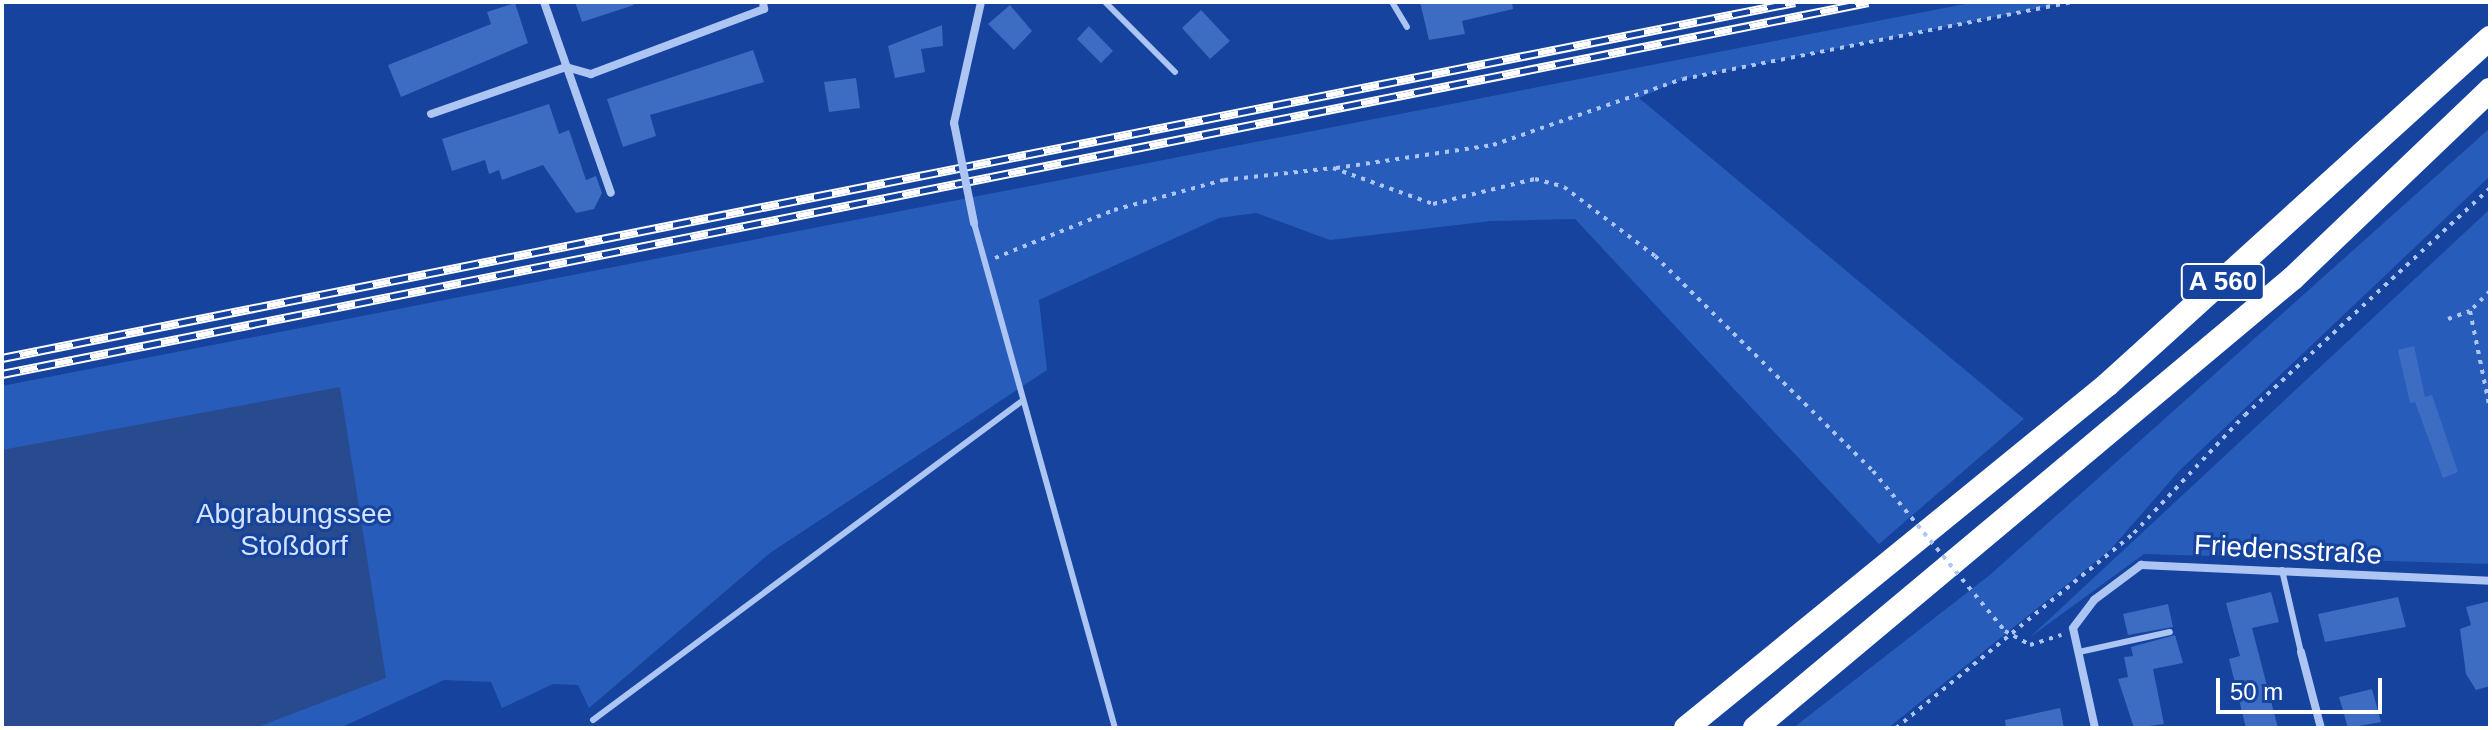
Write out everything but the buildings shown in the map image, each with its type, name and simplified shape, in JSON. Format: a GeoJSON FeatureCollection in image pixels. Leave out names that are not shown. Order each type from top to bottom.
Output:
{"type":"FeatureCollection","features":[{"type":"Feature","properties":{"kind":"highway","name":"A 560"},"geometry":{"type":"LineString","coordinates":[[1686,728],[2107,385],[2490,38]]}},
{"type":"Feature","properties":{"kind":"highway","name":"A 560"},"geometry":{"type":"LineString","coordinates":[[1755,728],[2281,288],[2490,90]]}},
{"type":"Feature","properties":{"kind":"street"},"geometry":{"type":"LineString","coordinates":[[544,2],[611,193]]}},
{"type":"Feature","properties":{"kind":"street"},"geometry":{"type":"LineString","coordinates":[[431,114],[566,67],[591,74],[764,9],[763,2]]}},
{"type":"Feature","properties":{"kind":"street"},"geometry":{"type":"LineString","coordinates":[[974,223],[954,123],[981,2]]}},
{"type":"Feature","properties":{"kind":"street","name":"Friedensstraße"},"geometry":{"type":"LineString","coordinates":[[2073,628],[2094,600],[2141,565],[2281,569],[2490,581]]}},
{"type":"Feature","properties":{"kind":"street"},"geometry":{"type":"LineString","coordinates":[[2073,628],[2095,728]]}},
{"type":"Feature","properties":{"kind":"street"},"geometry":{"type":"LineString","coordinates":[[2301,652],[2321,728]]}},
{"type":"Feature","properties":{"kind":"lane"},"geometry":{"type":"LineString","coordinates":[[1105,2],[1175,72]]}},
{"type":"Feature","properties":{"kind":"lane"},"geometry":{"type":"LineString","coordinates":[[1392,2],[1407,27]]}},
{"type":"Feature","properties":{"kind":"lane"},"geometry":{"type":"LineString","coordinates":[[974,223],[982,263],[1115,728]]}},
{"type":"Feature","properties":{"kind":"lane"},"geometry":{"type":"LineString","coordinates":[[593,720],[1022,401]]}},
{"type":"Feature","properties":{"kind":"lane"},"geometry":{"type":"LineString","coordinates":[[2281,569],[2301,652]]}},
{"type":"Feature","properties":{"kind":"lane"},"geometry":{"type":"LineString","coordinates":[[2079,652],[2170,632]]}},
{"type":"Feature","properties":{"kind":"path"},"geometry":{"type":"LineString","coordinates":[[982,263],[1114,210],[1224,180],[1493,145],[1683,79],[2073,2]]}},
{"type":"Feature","properties":{"kind":"path"},"geometry":{"type":"LineString","coordinates":[[1333,168],[1433,204],[1535,179],[1564,187],[1655,256],[1873,471],[2013,639],[2030,645],[2073,628]]}},
{"type":"Feature","properties":{"kind":"path"},"geometry":{"type":"LineString","coordinates":[[1896,728],[2013,639],[2134,533],[2245,415],[2490,188]]}},
{"type":"Feature","properties":{"kind":"path"},"geometry":{"type":"LineString","coordinates":[[2448,319],[2470,311],[2490,291]]}},
{"type":"Feature","properties":{"kind":"path"},"geometry":{"type":"LineString","coordinates":[[2470,311],[2490,409]]}},
{"type":"Feature","properties":{"kind":"green space"},"geometry":{"type":"Polygon","coordinates":[[[1975,2],[2070,2],[1683,79],[1639,98],[2024,419],[1879,544],[1575,219],[1491,221],[1330,240],[1256,213],[1219,218],[1039,300],[1047,370],[770,553],[589,708],[578,685],[553,684],[502,708],[491,682],[444,680],[340,728],[2,728],[2,386],[1975,2]]]}},
{"type":"Feature","properties":{"kind":"green space"},"geometry":{"type":"Polygon","coordinates":[[[2490,128],[2490,176],[2179,471],[2110,550],[1888,728],[1793,728],[1991,574],[2490,128]]]}},
{"type":"Feature","properties":{"kind":"green space"},"geometry":{"type":"Polygon","coordinates":[[[2490,209],[2490,564],[2144,554],[2029,638],[2490,209]]]}},
{"type":"Feature","properties":{"kind":"shaded area","name":"Abgrabungssee Stoßdorf"},"geometry":{"type":"Polygon","coordinates":[[[340,387],[386,678],[255,728],[2,728],[2,450],[340,387]]]}},
{"type":"Feature","properties":{"kind":"railway"},"geometry":{"type":"LineString","coordinates":[[2,358],[1795,2]]}},
{"type":"Feature","properties":{"kind":"railway"},"geometry":{"type":"LineString","coordinates":[[2,374],[1868,2]]}}]}
